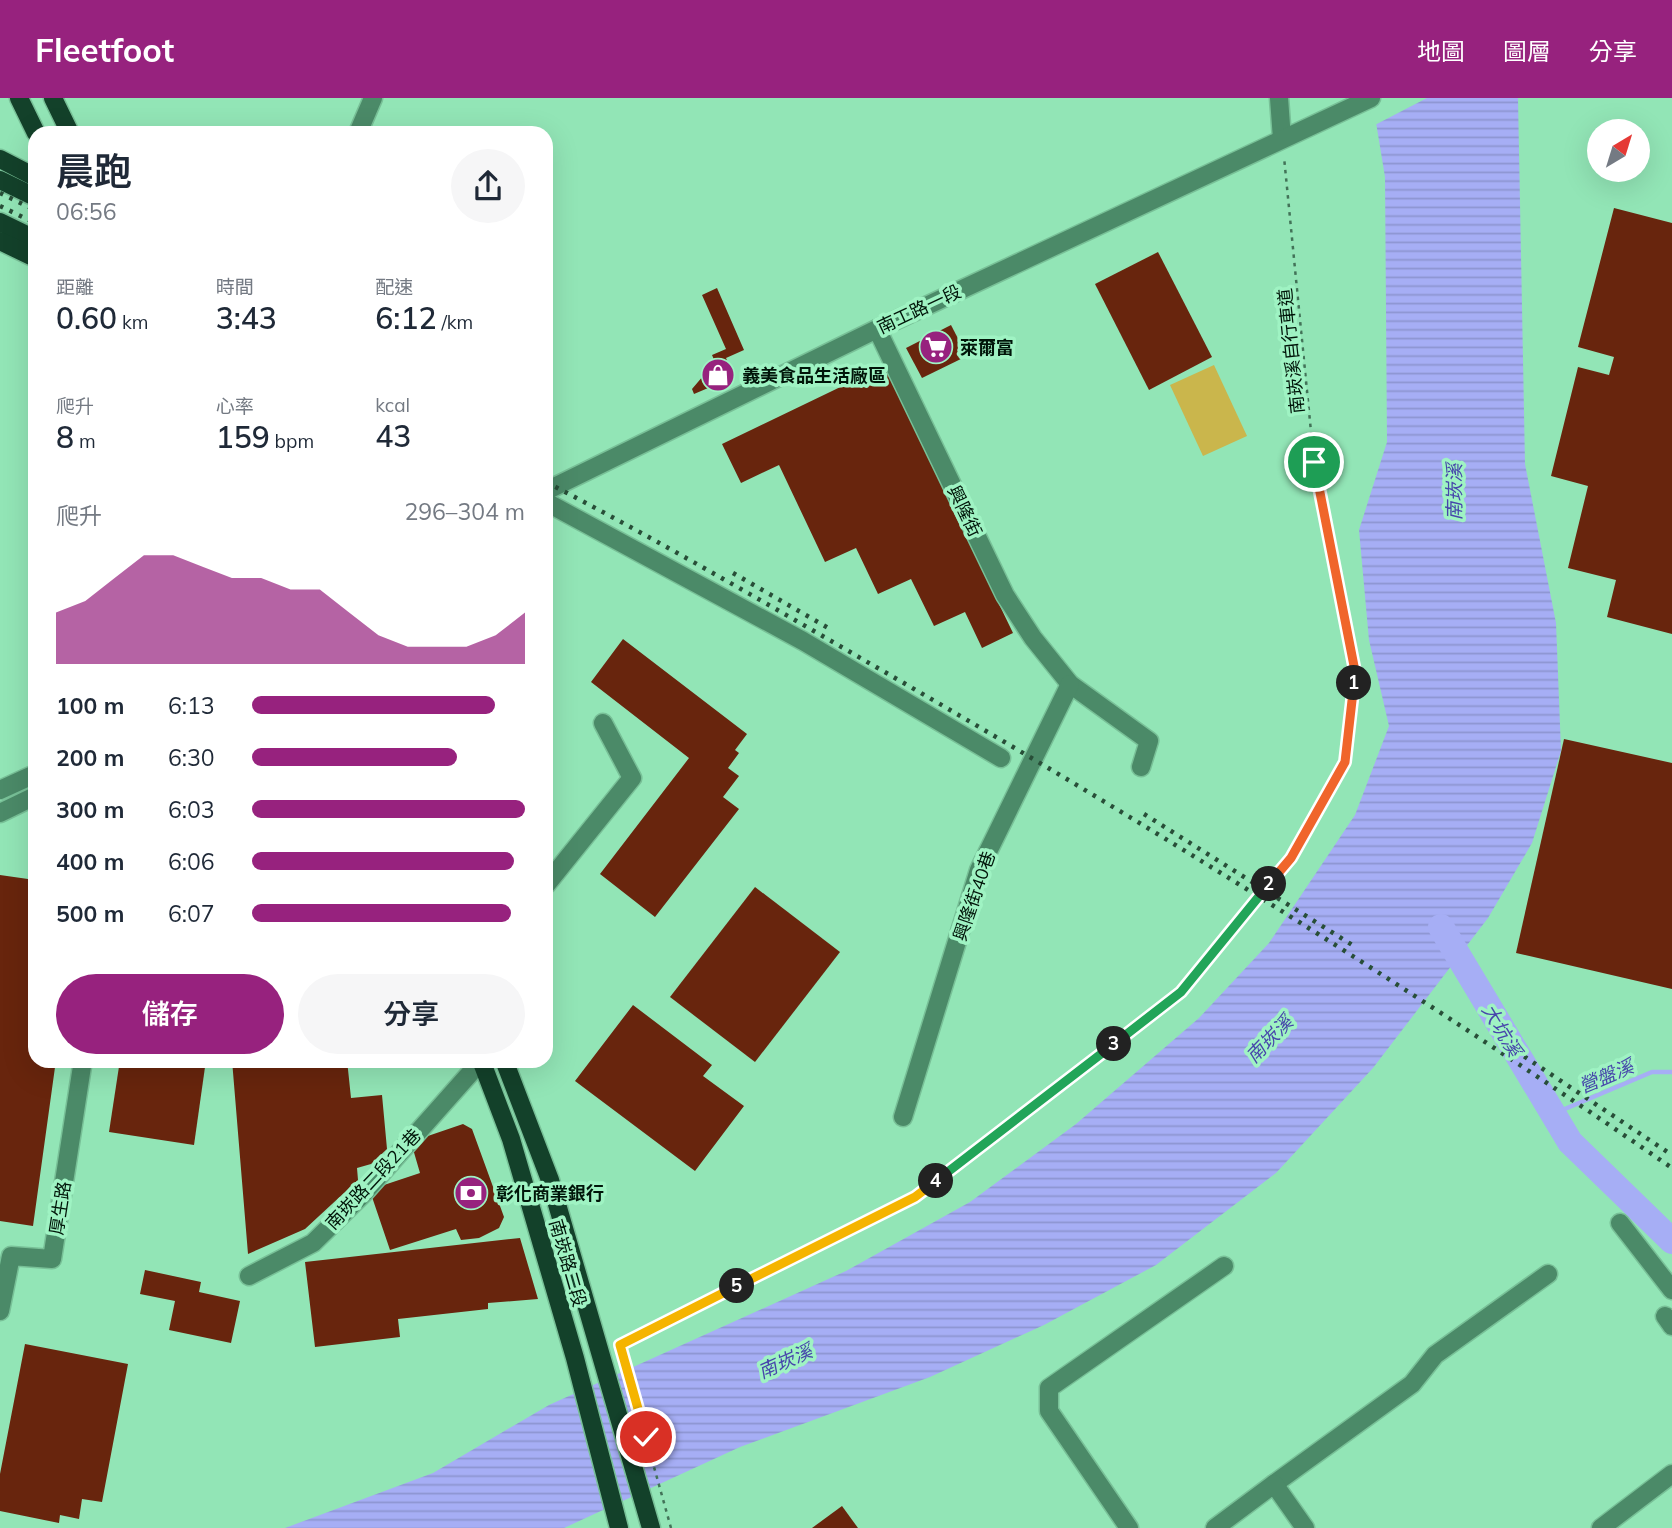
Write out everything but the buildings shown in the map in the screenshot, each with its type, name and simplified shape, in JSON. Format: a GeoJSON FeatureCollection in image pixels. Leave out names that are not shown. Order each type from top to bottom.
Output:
{"type":"FeatureCollection","features":[{"type":"Feature","properties":{"kind":"main road"},"geometry":{"type":"LineString","coordinates":[[19,98],[33,126]]}},
{"type":"Feature","properties":{"kind":"main road"},"geometry":{"type":"LineString","coordinates":[[53,98],[67,126]]}},
{"type":"Feature","properties":{"kind":"main road"},"geometry":{"type":"LineString","coordinates":[[0,159],[28,173]]}},
{"type":"Feature","properties":{"kind":"main road"},"geometry":{"type":"LineString","coordinates":[[0,180],[28,194]]}},
{"type":"Feature","properties":{"kind":"main road"},"geometry":{"type":"LineString","coordinates":[[0,222],[28,236]]}},
{"type":"Feature","properties":{"kind":"main road"},"geometry":{"type":"LineString","coordinates":[[0,241],[28,255]]}},
{"type":"Feature","properties":{"kind":"main road","name":"南崁路二段"},"geometry":{"type":"LineString","coordinates":[[484,1068],[511,1139],[575,1358],[619,1526]]}},
{"type":"Feature","properties":{"kind":"main road","name":"南崁路二段"},"geometry":{"type":"LineString","coordinates":[[507,1068],[550,1180],[651,1528]]}},
{"type":"Feature","properties":{"kind":"street"},"geometry":{"type":"LineString","coordinates":[[361,126],[373,98]]}},
{"type":"Feature","properties":{"kind":"street"},"geometry":{"type":"LineString","coordinates":[[1279,98],[1289,136]]}},
{"type":"Feature","properties":{"kind":"street","name":"南工路一段"},"geometry":{"type":"LineString","coordinates":[[553,488],[877,329],[1371,98]]}},
{"type":"Feature","properties":{"kind":"street","name":"興隆街"},"geometry":{"type":"LineString","coordinates":[[877,329],[1006,594],[1033,638],[1070,684],[1149,741],[1141,767]]}},
{"type":"Feature","properties":{"kind":"street"},"geometry":{"type":"LineString","coordinates":[[553,506],[803,641],[1001,758]]}},
{"type":"Feature","properties":{"kind":"street","name":"興隆街40巷"},"geometry":{"type":"LineString","coordinates":[[904,1117],[979,870],[1070,684]]}},
{"type":"Feature","properties":{"kind":"street"},"geometry":{"type":"LineString","coordinates":[[553,876],[632,778],[603,723]]}},
{"type":"Feature","properties":{"kind":"street"},"geometry":{"type":"LineString","coordinates":[[0,790],[28,777]]}},
{"type":"Feature","properties":{"kind":"street"},"geometry":{"type":"LineString","coordinates":[[0,813],[28,799]]}},
{"type":"Feature","properties":{"kind":"street","name":"厚生路"},"geometry":{"type":"LineString","coordinates":[[0,1311],[11,1255],[52,1259],[82,1068]]}},
{"type":"Feature","properties":{"kind":"street","name":"南崁路二段21巷"},"geometry":{"type":"LineString","coordinates":[[249,1276],[313,1242],[363,1194],[475,1068]]}},
{"type":"Feature","properties":{"kind":"street"},"geometry":{"type":"LineString","coordinates":[[1619,1223],[1672,1290]]}},
{"type":"Feature","properties":{"kind":"street"},"geometry":{"type":"LineString","coordinates":[[1129,1528],[1049,1411],[1049,1388],[1224,1266]]}},
{"type":"Feature","properties":{"kind":"street"},"geometry":{"type":"LineString","coordinates":[[1215,1528],[1412,1384],[1434,1355],[1548,1275]]}},
{"type":"Feature","properties":{"kind":"street"},"geometry":{"type":"LineString","coordinates":[[1601,1528],[1672,1474]]}},
{"type":"Feature","properties":{"kind":"street"},"geometry":{"type":"LineString","coordinates":[[1274,1484],[1305,1528]]}},
{"type":"Feature","properties":{"kind":"path","name":"南崁溪自行車道"},"geometry":{"type":"LineString","coordinates":[[671,1528],[620,1345],[915,1197],[1181,992],[1291,858],[1345,762],[1355,671],[1314,462],[1289,136]]}},
{"type":"Feature","properties":{"kind":"shaded area"},"geometry":{"type":"Polygon","coordinates":[[[1214,365],[1247,436],[1203,456],[1170,385],[1214,365]]]}},
{"type":"Feature","properties":{"kind":"water","name":"南崁溪"},"geometry":{"type":"Polygon","coordinates":[[[1372,98],[1518,98],[1525,464],[1556,623],[1561,751],[1532,843],[1488,918],[1373,1068],[1276,1173],[1156,1265],[1044,1325],[930,1377],[740,1447],[564,1528],[285,1528],[433,1473],[549,1405],[846,1271],[970,1202],[1076,1124],[1199,1018],[1269,943],[1355,815],[1389,726],[1369,640],[1359,530],[1387,442],[1385,177],[1372,98]]]}},
{"type":"Feature","properties":{"kind":"pier"},"geometry":{"type":"Polygon","coordinates":[[[1368,98],[1427,98],[1373,126],[1368,98]]]}},
{"type":"Feature","properties":{"kind":"waterway","name":"大坑溪"},"geometry":{"type":"LineString","coordinates":[[1441,927],[1570,1142],[1672,1241]]}},
{"type":"Feature","properties":{"kind":"waterway","name":"營盤溪"},"geometry":{"type":"LineString","coordinates":[[1553,1114],[1652,1072],[1672,1072]]}},
{"type":"Feature","properties":{"kind":"railway"},"geometry":{"type":"LineString","coordinates":[[0,193],[28,207]]}},
{"type":"Feature","properties":{"kind":"railway"},"geometry":{"type":"LineString","coordinates":[[0,206],[28,220]]}},
{"type":"Feature","properties":{"kind":"railway"},"geometry":{"type":"LineString","coordinates":[[553,486],[671,549],[977,726],[1179,847],[1378,972],[1672,1168]]}},
{"type":"Feature","properties":{"kind":"railway"},"geometry":{"type":"LineString","coordinates":[[733,573],[830,629]]}},
{"type":"Feature","properties":{"kind":"railway"},"geometry":{"type":"LineString","coordinates":[[1144,814],[1357,948]]}},
{"type":"Feature","properties":{"kind":"railway"},"geometry":{"type":"LineString","coordinates":[[1498,1039],[1672,1155]]}},
{"type":"Feature","properties":{"kind":"place","name":"萊爾富"},"geometry":{"type":"Point","coordinates":[936,347]}},
{"type":"Feature","properties":{"kind":"place","name":"義美食品生活廠區"},"geometry":{"type":"Point","coordinates":[718,375]}},
{"type":"Feature","properties":{"kind":"place","name":"彰化商業銀行"},"geometry":{"type":"Point","coordinates":[471,1193]}},
{"type":"Feature","properties":{"kind":"route"},"geometry":{"type":"LineString","coordinates":[[646,1437],[620,1345],[915,1197],[1181,992],[1291,858],[1345,762],[1355,671],[1314,462]]}}]}
